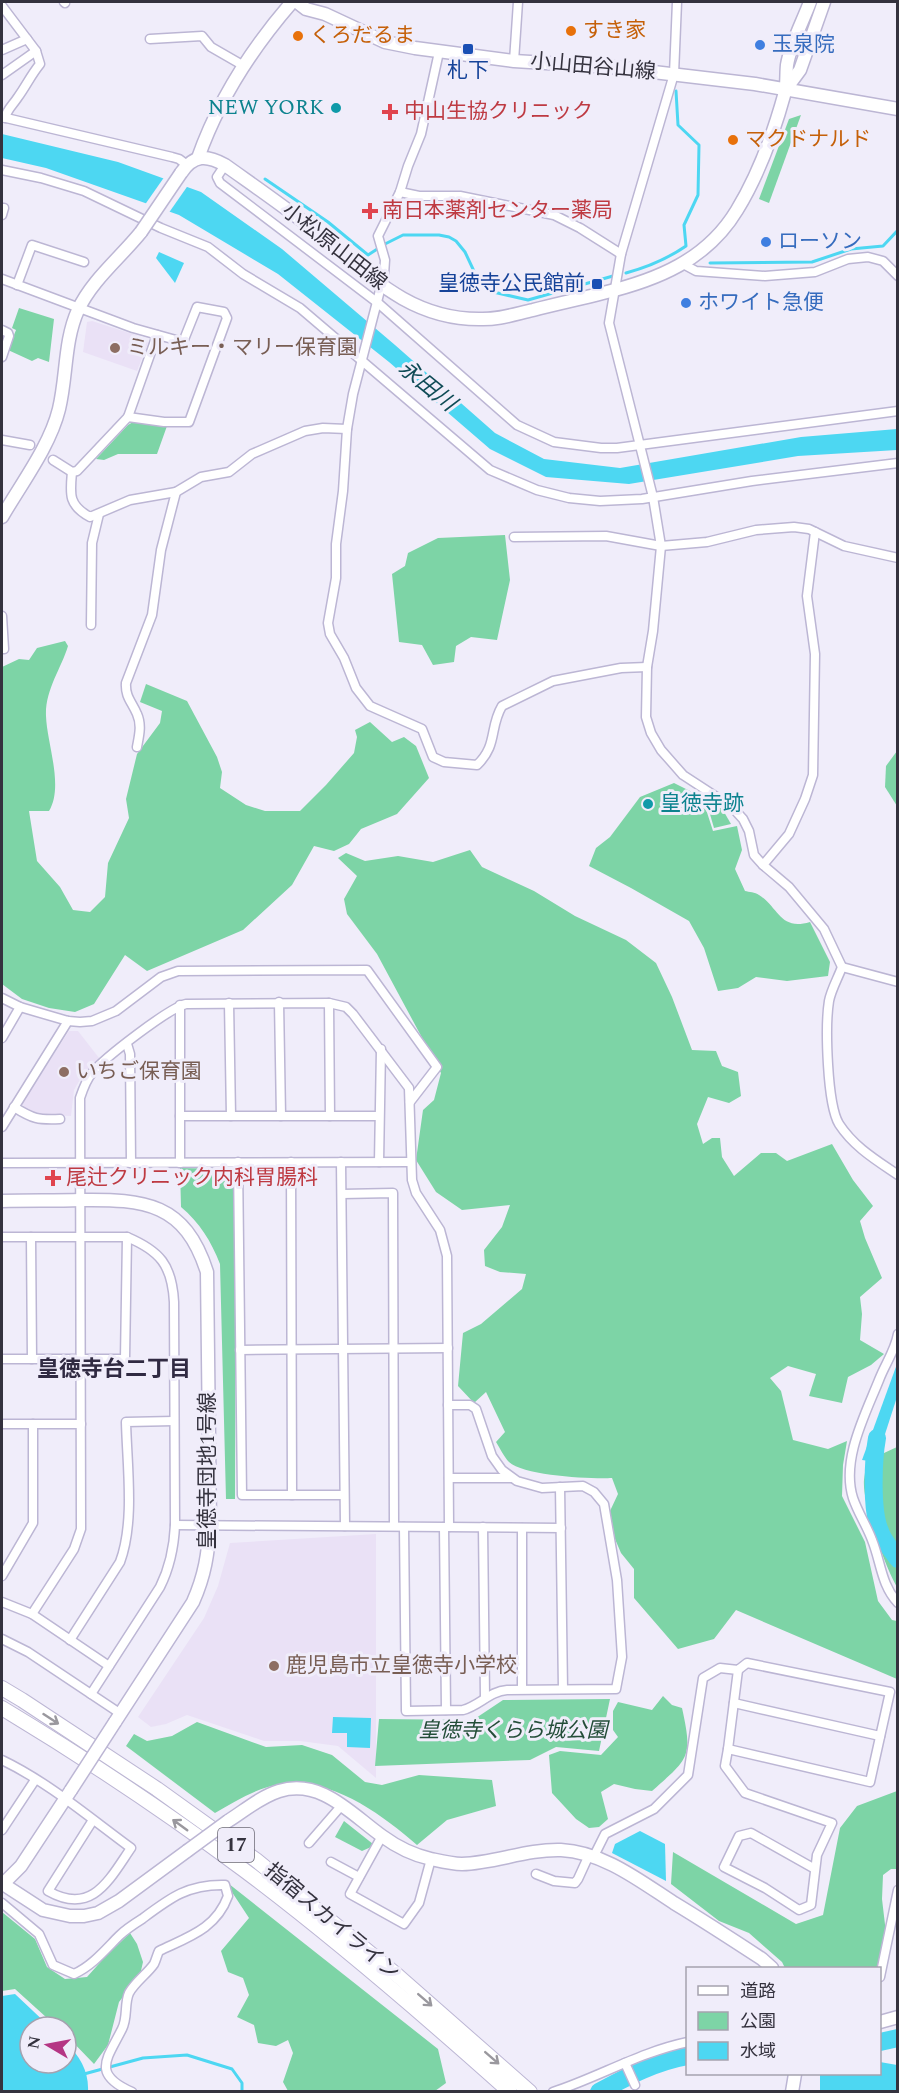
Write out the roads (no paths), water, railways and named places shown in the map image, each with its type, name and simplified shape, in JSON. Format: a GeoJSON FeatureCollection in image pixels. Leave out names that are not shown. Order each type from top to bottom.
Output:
{"type":"FeatureCollection","features":[{"type":"Feature","properties":{"kind":"main road","name":"指宿スカイライン"},"geometry":{"type":"LineString","coordinates":[[2,1689],[157,1789],[256,1860],[530,2091]]}},
{"type":"Feature","properties":{"kind":"main road","name":"指宿スカイライン"},"geometry":{"type":"LineString","coordinates":[[2,1708],[76,1753],[243,1870],[320,1930],[510,2091]]}},
{"type":"Feature","properties":{"kind":"street"},"geometry":{"type":"LineString","coordinates":[[2,517],[52,432],[61,401],[71,329],[79,308],[91,288],[141,232],[188,165],[244,66],[292,2]]}},
{"type":"Feature","properties":{"kind":"street","name":"小山田谷山線"},"geometry":{"type":"LineString","coordinates":[[297,2],[306,9],[325,14],[385,42],[440,52],[755,84],[897,109]]}},
{"type":"Feature","properties":{"kind":"street"},"geometry":{"type":"LineString","coordinates":[[514,61],[518,2]]}},
{"type":"Feature","properties":{"kind":"street"},"geometry":{"type":"LineString","coordinates":[[677,2],[674,74],[621,254],[609,323],[654,497],[662,546],[647,668],[646,717],[661,750],[682,775],[732,807],[746,825],[754,855],[789,887],[824,929],[842,967],[829,999],[826,1041],[835,1112],[838,1122],[854,1143],[897,1175]]}},
{"type":"Feature","properties":{"kind":"street"},"geometry":{"type":"LineString","coordinates":[[786,90],[787,64],[810,2]]}},
{"type":"Feature","properties":{"kind":"street"},"geometry":{"type":"LineString","coordinates":[[786,90],[800,70],[824,2]]}},
{"type":"Feature","properties":{"kind":"street"},"geometry":{"type":"LineString","coordinates":[[2,6],[36,51],[40,64],[3,117],[172,157],[188,165]]}},
{"type":"Feature","properties":{"kind":"street"},"geometry":{"type":"LineString","coordinates":[[150,39],[202,36],[211,47],[244,66]]}},
{"type":"Feature","properties":{"kind":"street"},"geometry":{"type":"LineString","coordinates":[[2,50],[27,39]]}},
{"type":"Feature","properties":{"kind":"street"},"geometry":{"type":"LineString","coordinates":[[2,75],[36,51]]}},
{"type":"Feature","properties":{"kind":"street"},"geometry":{"type":"LineString","coordinates":[[440,52],[421,134],[400,192],[378,236],[385,260],[382,286],[353,394],[347,429],[343,491],[336,544],[336,578],[328,617],[330,634],[344,658],[356,688],[364,699],[370,705],[423,729],[433,757],[444,762],[477,765],[487,755],[492,743],[497,714],[502,706],[553,681],[621,668],[647,668]]}},
{"type":"Feature","properties":{"kind":"street","name":"小松原山田線"},"geometry":{"type":"LineString","coordinates":[[188,165],[214,159],[225,165],[308,225],[400,298],[431,313],[462,319],[500,318],[616,290],[655,278],[683,264],[701,251],[721,232],[750,188],[786,90]]}},
{"type":"Feature","properties":{"kind":"street"},"geometry":{"type":"LineString","coordinates":[[225,165],[217,177],[220,183],[378,306],[517,425],[554,442],[609,448],[897,411]]}},
{"type":"Feature","properties":{"kind":"street"},"geometry":{"type":"LineString","coordinates":[[2,170],[41,178],[84,191],[160,228],[208,247],[243,274],[300,308],[490,470],[537,489],[569,498],[600,501],[654,497],[752,481],[897,463]]}},
{"type":"Feature","properties":{"kind":"street"},"geometry":{"type":"LineString","coordinates":[[400,192],[418,196],[460,196],[554,216],[580,228],[621,254]]}},
{"type":"Feature","properties":{"kind":"street"},"geometry":{"type":"LineString","coordinates":[[2,208],[2,215]]}},
{"type":"Feature","properties":{"kind":"street"},"geometry":{"type":"LineString","coordinates":[[17,285],[32,245],[84,262]]}},
{"type":"Feature","properties":{"kind":"street"},"geometry":{"type":"LineString","coordinates":[[683,264],[696,271],[765,276],[815,272],[848,259],[868,257],[883,261],[897,276]]}},
{"type":"Feature","properties":{"kind":"street"},"geometry":{"type":"LineString","coordinates":[[2,279],[133,328],[183,342],[196,307],[224,312],[227,318],[189,422],[164,422],[128,417]]}},
{"type":"Feature","properties":{"kind":"street"},"geometry":{"type":"LineString","coordinates":[[2,330],[9,336],[2,357]]}},
{"type":"Feature","properties":{"kind":"street"},"geometry":{"type":"LineString","coordinates":[[53,460],[72,472],[77,471],[128,417],[157,335]]}},
{"type":"Feature","properties":{"kind":"street"},"geometry":{"type":"LineString","coordinates":[[72,472],[70,492],[73,504],[78,511],[90,517],[130,500],[176,492],[201,477],[229,472],[252,454],[305,431],[316,428],[347,429]]}},
{"type":"Feature","properties":{"kind":"street"},"geometry":{"type":"LineString","coordinates":[[2,440],[30,445]]}},
{"type":"Feature","properties":{"kind":"street"},"geometry":{"type":"LineString","coordinates":[[137,747],[140,725],[137,714],[125,692],[126,683],[152,615],[161,550],[176,492]]}},
{"type":"Feature","properties":{"kind":"street"},"geometry":{"type":"LineString","coordinates":[[91,625],[92,543],[99,513]]}},
{"type":"Feature","properties":{"kind":"street"},"geometry":{"type":"LineString","coordinates":[[514,537],[597,535],[632,539],[662,546],[707,542],[756,530],[794,527],[815,532],[844,546],[897,558]]}},
{"type":"Feature","properties":{"kind":"street"},"geometry":{"type":"LineString","coordinates":[[763,865],[789,834],[813,776],[815,654],[807,596],[815,532]]}},
{"type":"Feature","properties":{"kind":"street"},"geometry":{"type":"LineString","coordinates":[[2,616],[4,649],[2,650]]}},
{"type":"Feature","properties":{"kind":"street"},"geometry":{"type":"LineString","coordinates":[[842,967],[897,982]]}},
{"type":"Feature","properties":{"kind":"street"},"geometry":{"type":"LineString","coordinates":[[2,998],[20,1007],[68,1021],[80,1022],[107,1016],[161,977],[178,971],[368,970],[437,1067],[410,1103]]}},
{"type":"Feature","properties":{"kind":"street"},"geometry":{"type":"LineString","coordinates":[[279,1002],[281,1116]]}},
{"type":"Feature","properties":{"kind":"street"},"geometry":{"type":"LineString","coordinates":[[229,1003],[231,1116]]}},
{"type":"Feature","properties":{"kind":"street"},"geometry":{"type":"LineString","coordinates":[[329,1003],[330,1116]]}},
{"type":"Feature","properties":{"kind":"street"},"geometry":{"type":"LineString","coordinates":[[32,1614],[74,1550],[80,1536],[79,1163],[80,1098],[83,1088],[93,1072],[170,1010],[180,1005],[329,1003],[346,1007],[353,1014],[407,1083],[410,1103],[412,1180],[416,1193],[440,1230],[447,1256],[449,1478],[446,1710]]}},
{"type":"Feature","properties":{"kind":"street"},"geometry":{"type":"LineString","coordinates":[[180,1005],[180,1163]]}},
{"type":"Feature","properties":{"kind":"street"},"geometry":{"type":"LineString","coordinates":[[2,1038],[20,1007]]}},
{"type":"Feature","properties":{"kind":"street"},"geometry":{"type":"LineString","coordinates":[[2,1127],[68,1021]]}},
{"type":"Feature","properties":{"kind":"street"},"geometry":{"type":"LineString","coordinates":[[127,1044],[130,1054],[131,1163]]}},
{"type":"Feature","properties":{"kind":"street"},"geometry":{"type":"LineString","coordinates":[[379,1162],[381,1049]]}},
{"type":"Feature","properties":{"kind":"street"},"geometry":{"type":"LineString","coordinates":[[14,1107],[37,1120],[60,1119]]}},
{"type":"Feature","properties":{"kind":"street"},"geometry":{"type":"LineString","coordinates":[[180,1116],[379,1116]]}},
{"type":"Feature","properties":{"kind":"street"},"geometry":{"type":"LineString","coordinates":[[238,1162],[242,1495],[344,1495]]}},
{"type":"Feature","properties":{"kind":"street"},"geometry":{"type":"LineString","coordinates":[[291,1162],[292,1495]]}},
{"type":"Feature","properties":{"kind":"street"},"geometry":{"type":"LineString","coordinates":[[341,1162],[345,1526]]}},
{"type":"Feature","properties":{"kind":"street"},"geometry":{"type":"LineString","coordinates":[[2,1163],[410,1162]]}},
{"type":"Feature","properties":{"kind":"street"},"geometry":{"type":"LineString","coordinates":[[342,1194],[393,1193],[394,1527]]}},
{"type":"Feature","properties":{"kind":"street","name":"皇徳寺団地1号線"},"geometry":{"type":"LineString","coordinates":[[2,1200],[130,1201],[160,1209],[177,1221],[191,1236],[201,1252],[207,1272],[210,1525],[207,1563],[193,1602],[21,1866],[2,1886]]}},
{"type":"Feature","properties":{"kind":"street"},"geometry":{"type":"LineString","coordinates":[[2,1237],[127,1237],[157,1254],[164,1262],[171,1280],[174,1302],[175,1525],[173,1550],[166,1575],[91,1694]]}},
{"type":"Feature","properties":{"kind":"street"},"geometry":{"type":"LineString","coordinates":[[32,1237],[32,1359]]}},
{"type":"Feature","properties":{"kind":"street"},"geometry":{"type":"LineString","coordinates":[[2,1359],[126,1359],[127,1237]]}},
{"type":"Feature","properties":{"kind":"street"},"geometry":{"type":"LineString","coordinates":[[897,1334],[896,1347],[880,1377],[856,1438],[850,1471],[853,1497],[873,1542],[886,1589],[897,1603]]}},
{"type":"Feature","properties":{"kind":"street"},"geometry":{"type":"LineString","coordinates":[[240,1350],[447,1348]]}},
{"type":"Feature","properties":{"kind":"street"},"geometry":{"type":"LineString","coordinates":[[404,1527],[406,1711],[469,1708],[500,1690],[616,1689],[622,1657],[617,1580],[604,1504],[594,1492],[583,1486],[534,1487],[512,1478],[496,1464],[478,1419],[476,1408],[470,1405],[448,1405]]}},
{"type":"Feature","properties":{"kind":"street"},"geometry":{"type":"LineString","coordinates":[[70,1640],[120,1562],[125,1549],[128,1527],[126,1422],[174,1421]]}},
{"type":"Feature","properties":{"kind":"street"},"geometry":{"type":"LineString","coordinates":[[2,1424],[81,1424]]}},
{"type":"Feature","properties":{"kind":"street"},"geometry":{"type":"LineString","coordinates":[[2,1576],[33,1523],[33,1424]]}},
{"type":"Feature","properties":{"kind":"street"},"geometry":{"type":"LineString","coordinates":[[449,1478],[512,1478]]}},
{"type":"Feature","properties":{"kind":"street"},"geometry":{"type":"LineString","coordinates":[[560,1487],[563,1689]]}},
{"type":"Feature","properties":{"kind":"street"},"geometry":{"type":"LineString","coordinates":[[175,1525],[561,1528]]}},
{"type":"Feature","properties":{"kind":"street"},"geometry":{"type":"LineString","coordinates":[[483,1527],[485,1698]]}},
{"type":"Feature","properties":{"kind":"street"},"geometry":{"type":"LineString","coordinates":[[522,1528],[522,1689]]}},
{"type":"Feature","properties":{"kind":"street"},"geometry":{"type":"LineString","coordinates":[[2,1602],[32,1614],[109,1666]]}},
{"type":"Feature","properties":{"kind":"street"},"geometry":{"type":"LineString","coordinates":[[2,1639],[28,1652],[91,1694],[118,1718]]}},
{"type":"Feature","properties":{"kind":"street"},"geometry":{"type":"LineString","coordinates":[[536,1874],[554,1881],[575,1883],[605,1834],[654,1809],[688,1775],[703,1678],[720,1668],[738,1670],[747,1663],[890,1692],[870,1782],[728,1749]]}},
{"type":"Feature","properties":{"kind":"street"},"geometry":{"type":"LineString","coordinates":[[738,1670],[725,1766],[745,1793],[832,1823],[814,1869],[811,1905],[799,1910],[765,1888],[724,1867],[739,1836],[751,1833],[814,1869]]}},
{"type":"Feature","properties":{"kind":"street"},"geometry":{"type":"LineString","coordinates":[[734,1703],[880,1736]]}},
{"type":"Feature","properties":{"kind":"street"},"geometry":{"type":"LineString","coordinates":[[2,1760],[35,1780],[68,1795],[93,1820],[131,1848],[103,1888],[95,1894],[85,1899],[58,1897],[48,1891],[93,1820]]}},
{"type":"Feature","properties":{"kind":"street"},"geometry":{"type":"LineString","coordinates":[[2,1830],[35,1780]]}},
{"type":"Feature","properties":{"kind":"street"},"geometry":{"type":"LineString","coordinates":[[2,1886],[43,1910],[70,1916],[84,1916],[99,1912],[119,1901],[261,1799],[279,1791],[297,1789],[318,1791],[342,1805],[382,1836],[414,1854],[431,1859],[462,1864],[543,1850],[564,1850],[592,1856],[637,1879],[762,1959],[771,1967]]}},
{"type":"Feature","properties":{"kind":"street"},"geometry":{"type":"LineString","coordinates":[[309,1843],[342,1805]]}},
{"type":"Feature","properties":{"kind":"street"},"geometry":{"type":"LineString","coordinates":[[382,1836],[350,1894],[404,1924],[420,1903],[431,1859]]}},
{"type":"Feature","properties":{"kind":"street"},"geometry":{"type":"LineString","coordinates":[[332,1862],[359,1877]]}},
{"type":"Feature","properties":{"kind":"street"},"geometry":{"type":"LineString","coordinates":[[2,1903],[39,1934],[53,1965],[74,1974],[86,1969],[122,1933],[170,1898],[188,1890],[214,1884],[225,1885],[228,1896],[218,1915],[202,1931],[159,1951],[153,1964],[129,1993],[124,2026],[108,2053],[106,2064],[111,2079],[117,2085],[132,2091]]}},
{"type":"Feature","properties":{"kind":"street"},"geometry":{"type":"LineString","coordinates":[[881,1967],[897,1890]]}},
{"type":"Feature","properties":{"kind":"street"},"geometry":{"type":"LineString","coordinates":[[881,2021],[897,2017]]}},
{"type":"Feature","properties":{"kind":"street"},"geometry":{"type":"LineString","coordinates":[[553,2091],[574,2085],[663,2047],[686,2042]]}},
{"type":"Feature","properties":{"kind":"street"},"geometry":{"type":"LineString","coordinates":[[625,2062],[635,2085]]}},
{"type":"Feature","properties":{"kind":"street"},"geometry":{"type":"LineString","coordinates":[[792,2091],[795,2075]]}},
{"type":"Feature","properties":{"kind":"water","name":"永田川"},"geometry":{"type":"Polygon","coordinates":[[[2,134],[118,162],[201,192],[282,249],[495,433],[544,459],[620,468],[801,437],[897,429],[897,450],[798,456],[629,484],[546,477],[490,449],[389,362],[278,274],[179,215],[46,168],[2,158],[2,134]]]}},
{"type":"Feature","properties":{"kind":"water"},"geometry":{"type":"Polygon","coordinates":[[[159,252],[184,263],[175,283],[156,258],[159,252]]]}},
{"type":"Feature","properties":{"kind":"water"},"geometry":{"type":"Polygon","coordinates":[[[897,1364],[897,1397],[876,1462],[862,1460],[897,1364]]]}},
{"type":"Feature","properties":{"kind":"water"},"geometry":{"type":"Polygon","coordinates":[[[333,1717],[371,1718],[370,1748],[347,1747],[347,1733],[332,1733],[333,1717]]]}},
{"type":"Feature","properties":{"kind":"water"},"geometry":{"type":"Polygon","coordinates":[[[640,1831],[665,1844],[666,1881],[612,1853],[615,1844],[640,1831]]]}},
{"type":"Feature","properties":{"kind":"water"},"geometry":{"type":"Polygon","coordinates":[[[15,1994],[37,2015],[18,2015],[18,2075],[78,2075],[78,2058],[87,2077],[88,2091],[2,2091],[2,1996],[15,1994]]]}},
{"type":"Feature","properties":{"kind":"water"},"geometry":{"type":"Polygon","coordinates":[[[881,2062],[897,2065],[897,2091],[820,2091],[820,2075],[881,2075],[881,2062]]]}},
{"type":"Feature","properties":{"kind":"waterway"},"geometry":{"type":"LineString","coordinates":[[626,273],[657,262],[686,246],[684,225],[698,195],[699,145],[678,125],[676,91]]}},
{"type":"Feature","properties":{"kind":"waterway"},"geometry":{"type":"LineString","coordinates":[[265,179],[328,222],[368,255],[403,235],[449,237],[456,241],[465,252],[480,284],[489,291],[528,300],[613,276]]}},
{"type":"Feature","properties":{"kind":"waterway"},"geometry":{"type":"LineString","coordinates":[[710,263],[812,262],[851,249],[883,246],[898,230]]}},
{"type":"Feature","properties":{"kind":"waterway"},"geometry":{"type":"LineString","coordinates":[[877,1438],[874,1472],[875,1511],[881,1535],[898,1559]]}},
{"type":"Feature","properties":{"kind":"waterway"},"geometry":{"type":"LineString","coordinates":[[881,2042],[898,2038]]}},
{"type":"Feature","properties":{"kind":"waterway"},"geometry":{"type":"LineString","coordinates":[[84,2074],[143,2058],[187,2055],[232,2069],[242,2083],[242,2092]]}},
{"type":"Feature","properties":{"kind":"waterway"},"geometry":{"type":"LineString","coordinates":[[599,2092],[642,2070],[686,2056]]}},
{"type":"Feature","properties":{"kind":"place","name":"すき家"},"geometry":{"type":"Point","coordinates":[571,31]}},
{"type":"Feature","properties":{"kind":"place","name":"くろだるま"},"geometry":{"type":"Point","coordinates":[298,36]}},
{"type":"Feature","properties":{"kind":"place","name":"玉泉院"},"geometry":{"type":"Point","coordinates":[760,45]}},
{"type":"Feature","properties":{"kind":"place","name":"札下"},"geometry":{"type":"Point","coordinates":[468,49]}},
{"type":"Feature","properties":{"kind":"place","name":"NEW YORK"},"geometry":{"type":"Point","coordinates":[336,108]}},
{"type":"Feature","properties":{"kind":"place","name":"中山生協クリニック"},"geometry":{"type":"Point","coordinates":[390,112]}},
{"type":"Feature","properties":{"kind":"place","name":"マクドナルド"},"geometry":{"type":"Point","coordinates":[733,140]}},
{"type":"Feature","properties":{"kind":"place","name":"南日本薬剤センター薬局"},"geometry":{"type":"Point","coordinates":[370,211]}},
{"type":"Feature","properties":{"kind":"place","name":"ローソン"},"geometry":{"type":"Point","coordinates":[766,242]}},
{"type":"Feature","properties":{"kind":"place","name":"皇徳寺公民館前"},"geometry":{"type":"Point","coordinates":[597,284]}},
{"type":"Feature","properties":{"kind":"place","name":"ホワイト急便"},"geometry":{"type":"Point","coordinates":[686,303]}},
{"type":"Feature","properties":{"kind":"place","name":"ミルキー・マリー保育園"},"geometry":{"type":"Point","coordinates":[115,348]}},
{"type":"Feature","properties":{"kind":"place","name":"皇徳寺跡"},"geometry":{"type":"Point","coordinates":[648,804]}},
{"type":"Feature","properties":{"kind":"place","name":"いちご保育園"},"geometry":{"type":"Point","coordinates":[64,1072]}},
{"type":"Feature","properties":{"kind":"place","name":"尾辻クリニック内科胃腸科"},"geometry":{"type":"Point","coordinates":[53,1178]}},
{"type":"Feature","properties":{"kind":"place","name":"鹿児島市立皇徳寺小学校"},"geometry":{"type":"Point","coordinates":[274,1666]}},
{"type":"Feature","properties":{"kind":"district","name":"皇徳寺台二丁目"},"geometry":{"type":"Point","coordinates":[114,1369]}},
{"type":"Feature","properties":{"kind":"park label","name":"皇徳寺くらら城公園"},"geometry":{"type":"Point","coordinates":[513,1731]}}]}
